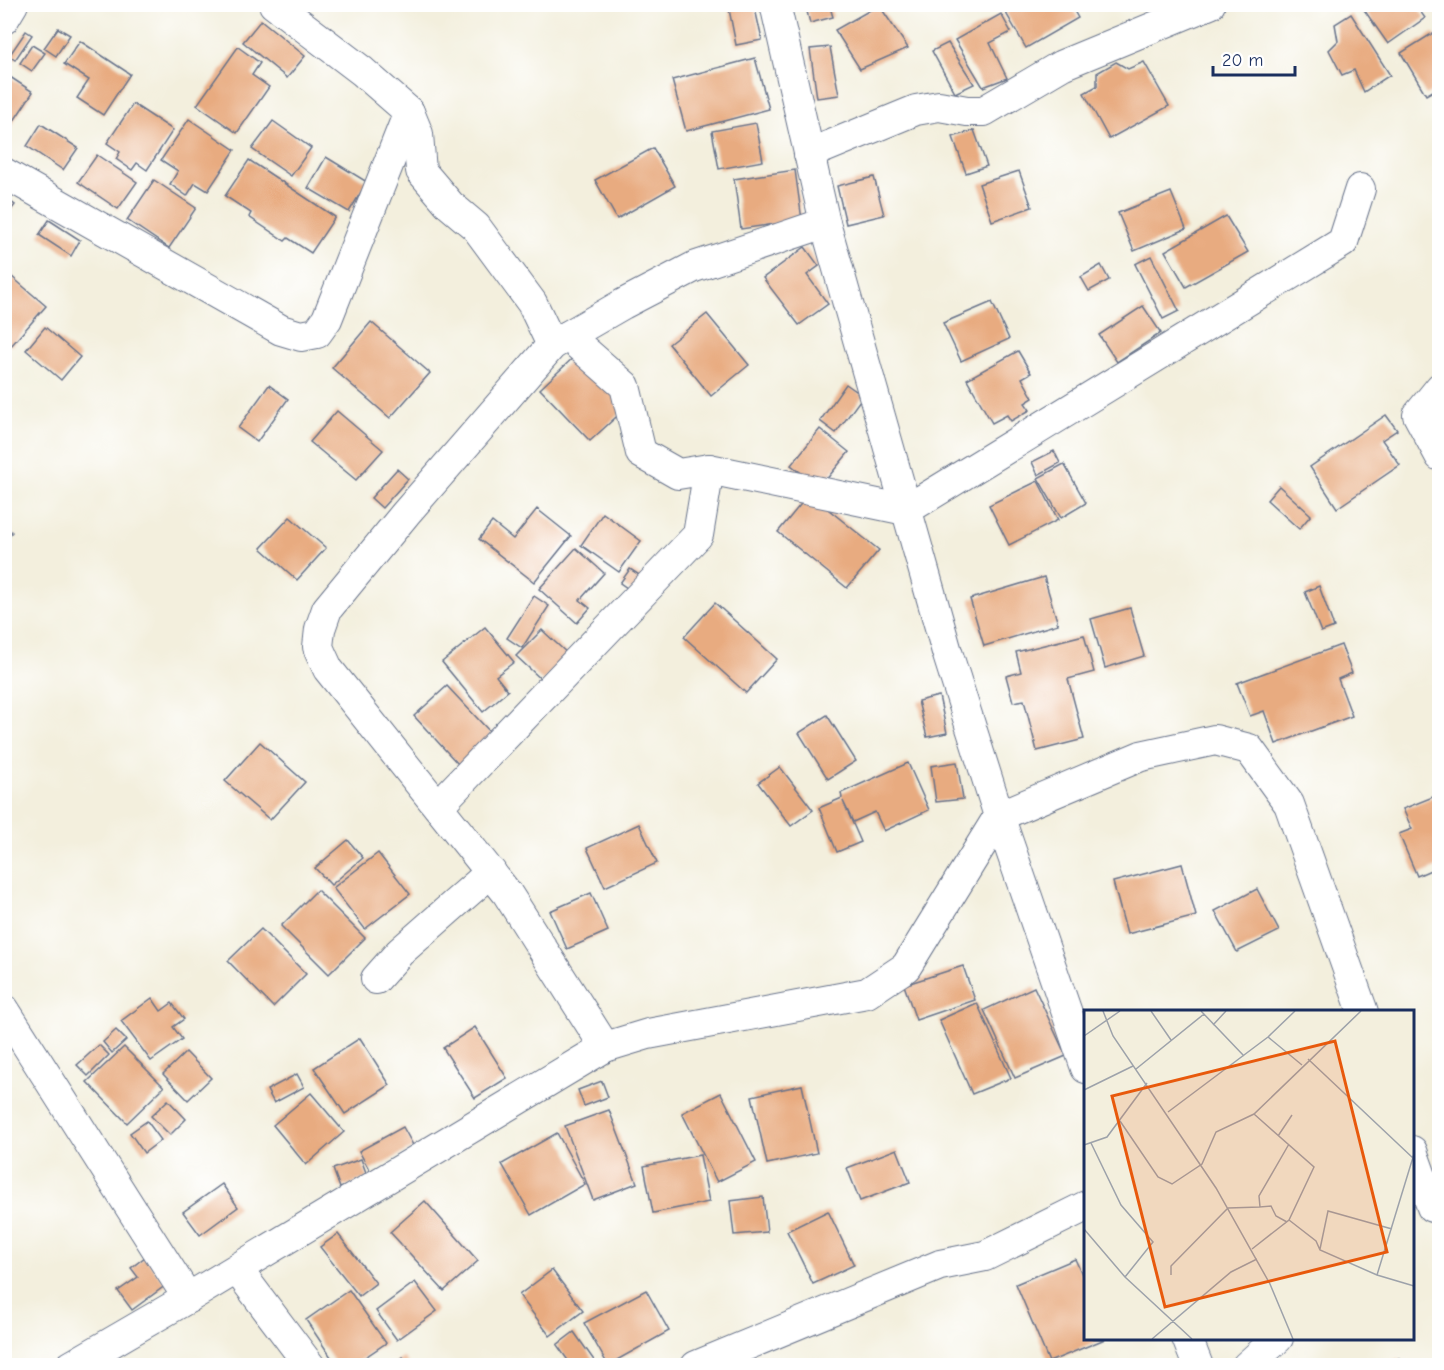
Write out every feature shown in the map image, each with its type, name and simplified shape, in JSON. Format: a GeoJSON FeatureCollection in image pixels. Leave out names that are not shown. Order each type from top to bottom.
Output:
{"type":"FeatureCollection","features":[{"type":"Feature","properties":{"kind":"street"},"geometry":{"type":"LineString","coordinates":[[4,19],[13,4]]}},
{"type":"Feature","properties":{"kind":"street"},"geometry":{"type":"LineString","coordinates":[[274,4],[362,71],[409,112],[418,134],[421,171],[450,205],[476,227],[560,340],[625,386],[641,453],[678,474],[709,469],[906,510],[1343,242],[1360,189]]}},
{"type":"Feature","properties":{"kind":"street"},"geometry":{"type":"LineString","coordinates":[[775,4],[825,223],[947,652],[999,816],[1084,1062]]}},
{"type":"Feature","properties":{"kind":"street"},"geometry":{"type":"LineString","coordinates":[[809,154],[916,110],[939,106],[967,111],[984,111],[1062,64],[1210,4]]}},
{"type":"Feature","properties":{"kind":"street"},"geometry":{"type":"LineString","coordinates":[[4,173],[281,330],[301,336],[317,333],[327,320],[409,112]]}},
{"type":"Feature","properties":{"kind":"street"},"geometry":{"type":"LineString","coordinates":[[605,1047],[507,893],[328,669],[318,647],[320,629],[327,609],[370,557],[560,340],[694,267],[825,223]]}},
{"type":"Feature","properties":{"kind":"street"},"geometry":{"type":"LineString","coordinates":[[1440,388],[1418,415],[1440,456]]}},
{"type":"Feature","properties":{"kind":"street"},"geometry":{"type":"LineString","coordinates":[[438,806],[698,535],[709,469]]}},
{"type":"Feature","properties":{"kind":"street"},"geometry":{"type":"LineString","coordinates":[[71,1365],[237,1269],[605,1047],[648,1034],[867,993],[906,968],[999,816],[1141,756],[1215,740],[1249,749],[1289,804],[1363,1010]]}},
{"type":"Feature","properties":{"kind":"street"},"geometry":{"type":"LineString","coordinates":[[376,979],[400,952],[491,873]]}},
{"type":"Feature","properties":{"kind":"street"},"geometry":{"type":"LineString","coordinates":[[4,1009],[188,1298]]}},
{"type":"Feature","properties":{"kind":"street"},"geometry":{"type":"LineString","coordinates":[[1414,1155],[1428,1210]]}},
{"type":"Feature","properties":{"kind":"street"},"geometry":{"type":"LineString","coordinates":[[696,1365],[940,1265],[985,1256],[1084,1207]]}},
{"type":"Feature","properties":{"kind":"street"},"geometry":{"type":"LineString","coordinates":[[237,1269],[310,1365]]}},
{"type":"Feature","properties":{"kind":"street"},"geometry":{"type":"LineString","coordinates":[[1188,1340],[1198,1365]]}},
{"type":"Feature","properties":{"kind":"street"},"geometry":{"type":"LineString","coordinates":[[1247,1365],[1276,1340]]}},
{"type":"Feature","properties":{"kind":"building"},"geometry":{"type":"Polygon","coordinates":[[[728,4],[754,4],[762,40],[736,45],[728,4]]]}},
{"type":"Feature","properties":{"kind":"building"},"geometry":{"type":"Polygon","coordinates":[[[805,4],[829,4],[833,17],[810,23],[805,4]]]}},
{"type":"Feature","properties":{"kind":"building"},"geometry":{"type":"Polygon","coordinates":[[[1020,4],[1070,4],[1078,18],[1026,48],[1006,13],[1020,4]]]}},
{"type":"Feature","properties":{"kind":"building"},"geometry":{"type":"Polygon","coordinates":[[[1360,4],[1415,4],[1425,18],[1388,44],[1360,4]]]}},
{"type":"Feature","properties":{"kind":"building"},"geometry":{"type":"Polygon","coordinates":[[[879,5],[908,48],[860,69],[835,30],[879,5]]]}},
{"type":"Feature","properties":{"kind":"building"},"geometry":{"type":"Polygon","coordinates":[[[1001,14],[1011,32],[990,43],[1007,78],[983,87],[955,40],[1001,14]]]}},
{"type":"Feature","properties":{"kind":"building"},"geometry":{"type":"Polygon","coordinates":[[[1351,14],[1390,75],[1364,92],[1354,70],[1342,75],[1329,50],[1338,41],[1335,24],[1351,14]]]}},
{"type":"Feature","properties":{"kind":"building"},"geometry":{"type":"Polygon","coordinates":[[[261,20],[305,56],[287,78],[243,42],[261,20]]]}},
{"type":"Feature","properties":{"kind":"building"},"geometry":{"type":"Polygon","coordinates":[[[58,28],[70,35],[56,56],[44,48],[58,28]]]}},
{"type":"Feature","properties":{"kind":"building"},"geometry":{"type":"Polygon","coordinates":[[[26,31],[32,35],[15,60],[9,56],[26,31]]]}},
{"type":"Feature","properties":{"kind":"building"},"geometry":{"type":"Polygon","coordinates":[[[1433,33],[1440,43],[1440,87],[1426,95],[1401,53],[1433,33]]]}},
{"type":"Feature","properties":{"kind":"building"},"geometry":{"type":"Polygon","coordinates":[[[80,41],[130,74],[103,115],[77,98],[89,80],[64,64],[80,41]]]}},
{"type":"Feature","properties":{"kind":"building"},"geometry":{"type":"Polygon","coordinates":[[[948,43],[974,84],[955,93],[932,51],[948,43]]]}},
{"type":"Feature","properties":{"kind":"building"},"geometry":{"type":"Polygon","coordinates":[[[32,45],[45,53],[32,71],[20,63],[32,45]]]}},
{"type":"Feature","properties":{"kind":"building"},"geometry":{"type":"Polygon","coordinates":[[[238,47],[260,63],[252,75],[269,87],[237,133],[197,105],[238,47]]]}},
{"type":"Feature","properties":{"kind":"building"},"geometry":{"type":"Polygon","coordinates":[[[830,47],[839,95],[817,98],[810,49],[830,47]]]}},
{"type":"Feature","properties":{"kind":"building"},"geometry":{"type":"Polygon","coordinates":[[[755,58],[769,109],[686,131],[672,80],[755,58]]]}},
{"type":"Feature","properties":{"kind":"building"},"geometry":{"type":"Polygon","coordinates":[[[1116,62],[1128,69],[1144,62],[1169,106],[1109,139],[1084,93],[1097,86],[1097,73],[1116,62]]]}},
{"type":"Feature","properties":{"kind":"building"},"geometry":{"type":"Polygon","coordinates":[[[4,73],[33,92],[6,133],[4,132],[4,73]]]}},
{"type":"Feature","properties":{"kind":"building"},"geometry":{"type":"Polygon","coordinates":[[[133,104],[173,130],[147,170],[137,163],[132,170],[116,159],[120,152],[107,143],[133,104]]]}},
{"type":"Feature","properties":{"kind":"building"},"geometry":{"type":"Polygon","coordinates":[[[189,119],[235,150],[208,191],[195,183],[187,196],[170,184],[178,171],[161,160],[189,119]]]}},
{"type":"Feature","properties":{"kind":"building"},"geometry":{"type":"Polygon","coordinates":[[[273,121],[311,148],[291,176],[252,149],[273,121]]]}},
{"type":"Feature","properties":{"kind":"building"},"geometry":{"type":"Polygon","coordinates":[[[756,123],[763,161],[719,169],[712,131],[756,123]]]}},
{"type":"Feature","properties":{"kind":"building"},"geometry":{"type":"Polygon","coordinates":[[[41,124],[78,148],[63,170],[27,146],[41,124]]]}},
{"type":"Feature","properties":{"kind":"building"},"geometry":{"type":"Polygon","coordinates":[[[974,130],[987,166],[966,173],[953,137],[974,130]]]}},
{"type":"Feature","properties":{"kind":"building"},"geometry":{"type":"Polygon","coordinates":[[[653,148],[675,186],[617,219],[595,180],[653,148]]]}},
{"type":"Feature","properties":{"kind":"building"},"geometry":{"type":"Polygon","coordinates":[[[97,155],[137,182],[118,209],[78,182],[97,155]]]}},
{"type":"Feature","properties":{"kind":"building"},"geometry":{"type":"Polygon","coordinates":[[[326,157],[367,182],[349,212],[308,188],[326,157]]]}},
{"type":"Feature","properties":{"kind":"building"},"geometry":{"type":"Polygon","coordinates":[[[249,160],[335,217],[311,253],[288,238],[285,241],[249,217],[251,213],[225,196],[249,160]]]}},
{"type":"Feature","properties":{"kind":"building"},"geometry":{"type":"Polygon","coordinates":[[[795,170],[802,220],[741,229],[734,179],[795,170]]]}},
{"type":"Feature","properties":{"kind":"building"},"geometry":{"type":"Polygon","coordinates":[[[1019,171],[1032,207],[992,221],[979,184],[1019,171]]]}},
{"type":"Feature","properties":{"kind":"building"},"geometry":{"type":"Polygon","coordinates":[[[874,177],[884,215],[846,224],[837,186],[874,177]]]}},
{"type":"Feature","properties":{"kind":"building"},"geometry":{"type":"Polygon","coordinates":[[[154,180],[196,208],[169,248],[127,220],[154,180]]]}},
{"type":"Feature","properties":{"kind":"building"},"geometry":{"type":"Polygon","coordinates":[[[1171,192],[1186,229],[1134,251],[1118,213],[1171,192]]]}},
{"type":"Feature","properties":{"kind":"building"},"geometry":{"type":"Polygon","coordinates":[[[4,197],[15,205],[4,219],[4,197]]]}},
{"type":"Feature","properties":{"kind":"building"},"geometry":{"type":"Polygon","coordinates":[[[1226,216],[1248,252],[1186,287],[1165,251],[1226,216]]]}},
{"type":"Feature","properties":{"kind":"building"},"geometry":{"type":"Polygon","coordinates":[[[49,220],[80,240],[71,256],[39,235],[49,220]]]}},
{"type":"Feature","properties":{"kind":"building"},"geometry":{"type":"Polygon","coordinates":[[[805,247],[819,266],[807,275],[828,304],[799,325],[763,278],[805,247]]]}},
{"type":"Feature","properties":{"kind":"building"},"geometry":{"type":"Polygon","coordinates":[[[1151,256],[1179,311],[1163,319],[1135,264],[1151,256]]]}},
{"type":"Feature","properties":{"kind":"building"},"geometry":{"type":"Polygon","coordinates":[[[1101,265],[1109,280],[1089,291],[1081,277],[1101,265]]]}},
{"type":"Feature","properties":{"kind":"building"},"geometry":{"type":"Polygon","coordinates":[[[4,270],[46,306],[11,346],[4,340],[4,270]]]}},
{"type":"Feature","properties":{"kind":"building"},"geometry":{"type":"Polygon","coordinates":[[[992,302],[1009,339],[961,361],[943,323],[992,302]]]}},
{"type":"Feature","properties":{"kind":"building"},"geometry":{"type":"Polygon","coordinates":[[[1143,306],[1161,333],[1117,362],[1099,335],[1143,306]]]}},
{"type":"Feature","properties":{"kind":"building"},"geometry":{"type":"Polygon","coordinates":[[[707,314],[749,365],[711,396],[669,344],[707,314]]]}},
{"type":"Feature","properties":{"kind":"building"},"geometry":{"type":"Polygon","coordinates":[[[371,322],[430,373],[390,418],[332,368],[371,322]]]}},
{"type":"Feature","properties":{"kind":"building"},"geometry":{"type":"Polygon","coordinates":[[[45,327],[80,357],[61,380],[26,350],[45,327]]]}},
{"type":"Feature","properties":{"kind":"building"},"geometry":{"type":"Polygon","coordinates":[[[1018,351],[1031,373],[1022,378],[1033,398],[1025,403],[1030,410],[1011,421],[1007,415],[992,423],[967,379],[1018,351]]]}},
{"type":"Feature","properties":{"kind":"building"},"geometry":{"type":"Polygon","coordinates":[[[577,354],[627,407],[590,441],[540,389],[577,354]]]}},
{"type":"Feature","properties":{"kind":"building"},"geometry":{"type":"Polygon","coordinates":[[[846,384],[863,396],[836,433],[820,421],[846,384]]]}},
{"type":"Feature","properties":{"kind":"building"},"geometry":{"type":"Polygon","coordinates":[[[269,385],[288,399],[257,442],[238,428],[269,385]]]}},
{"type":"Feature","properties":{"kind":"building"},"geometry":{"type":"Polygon","coordinates":[[[337,411],[383,450],[356,480],[310,442],[337,411]]]}},
{"type":"Feature","properties":{"kind":"building"},"geometry":{"type":"Polygon","coordinates":[[[1386,415],[1397,430],[1382,440],[1400,465],[1337,508],[1310,467],[1386,415]]]}},
{"type":"Feature","properties":{"kind":"building"},"geometry":{"type":"Polygon","coordinates":[[[820,429],[849,452],[820,487],[791,465],[820,429]]]}},
{"type":"Feature","properties":{"kind":"building"},"geometry":{"type":"Polygon","coordinates":[[[1054,451],[1060,463],[1038,475],[1032,462],[1054,451]]]}},
{"type":"Feature","properties":{"kind":"building"},"geometry":{"type":"Polygon","coordinates":[[[1064,464],[1086,503],[1061,518],[1038,478],[1064,464]]]}},
{"type":"Feature","properties":{"kind":"building"},"geometry":{"type":"Polygon","coordinates":[[[397,469],[408,479],[382,508],[371,498],[397,469]]]}},
{"type":"Feature","properties":{"kind":"building"},"geometry":{"type":"Polygon","coordinates":[[[1038,481],[1058,520],[1009,545],[989,505],[1038,481]]]}},
{"type":"Feature","properties":{"kind":"building"},"geometry":{"type":"Polygon","coordinates":[[[1279,486],[1311,515],[1299,529],[1267,500],[1279,486]]]}},
{"type":"Feature","properties":{"kind":"building"},"geometry":{"type":"Polygon","coordinates":[[[809,494],[879,550],[847,588],[778,532],[809,494]]]}},
{"type":"Feature","properties":{"kind":"building"},"geometry":{"type":"Polygon","coordinates":[[[537,509],[571,536],[534,582],[479,539],[492,522],[513,539],[537,509]]]}},
{"type":"Feature","properties":{"kind":"building"},"geometry":{"type":"Polygon","coordinates":[[[603,513],[641,541],[619,572],[581,545],[603,513]]]}},
{"type":"Feature","properties":{"kind":"building"},"geometry":{"type":"Polygon","coordinates":[[[290,517],[326,548],[297,580],[261,548],[290,517]]]}},
{"type":"Feature","properties":{"kind":"building"},"geometry":{"type":"Polygon","coordinates":[[[4,525],[12,532],[4,541],[4,525]]]}},
{"type":"Feature","properties":{"kind":"building"},"geometry":{"type":"Polygon","coordinates":[[[576,548],[604,573],[580,600],[590,608],[577,623],[539,589],[576,548]]]}},
{"type":"Feature","properties":{"kind":"building"},"geometry":{"type":"Polygon","coordinates":[[[630,569],[647,580],[637,595],[620,583],[630,569]]]}},
{"type":"Feature","properties":{"kind":"building"},"geometry":{"type":"Polygon","coordinates":[[[1044,577],[1058,624],[984,646],[970,599],[1044,577]]]}},
{"type":"Feature","properties":{"kind":"building"},"geometry":{"type":"Polygon","coordinates":[[[1319,586],[1334,627],[1321,632],[1305,592],[1319,586]]]}},
{"type":"Feature","properties":{"kind":"building"},"geometry":{"type":"Polygon","coordinates":[[[534,596],[549,606],[522,648],[507,638],[534,596]]]}},
{"type":"Feature","properties":{"kind":"building"},"geometry":{"type":"Polygon","coordinates":[[[715,603],[777,659],[746,693],[684,637],[715,603]]]}},
{"type":"Feature","properties":{"kind":"building"},"geometry":{"type":"Polygon","coordinates":[[[1130,608],[1144,656],[1105,668],[1091,619],[1130,608]]]}},
{"type":"Feature","properties":{"kind":"building"},"geometry":{"type":"Polygon","coordinates":[[[485,627],[514,662],[496,676],[508,691],[483,712],[442,662],[485,627]]]}},
{"type":"Feature","properties":{"kind":"building"},"geometry":{"type":"Polygon","coordinates":[[[542,630],[569,655],[543,681],[516,656],[542,630]]]}},
{"type":"Feature","properties":{"kind":"building"},"geometry":{"type":"Polygon","coordinates":[[[1084,635],[1094,672],[1068,679],[1084,739],[1037,751],[1024,700],[1013,702],[1006,676],[1021,672],[1016,652],[1084,635]]]}},
{"type":"Feature","properties":{"kind":"building"},"geometry":{"type":"Polygon","coordinates":[[[1341,645],[1352,673],[1338,679],[1352,716],[1276,744],[1264,711],[1250,716],[1237,683],[1341,645]]]}},
{"type":"Feature","properties":{"kind":"building"},"geometry":{"type":"Polygon","coordinates":[[[447,686],[492,734],[459,765],[414,716],[447,686]]]}},
{"type":"Feature","properties":{"kind":"building"},"geometry":{"type":"Polygon","coordinates":[[[939,696],[947,733],[927,737],[918,701],[939,696]]]}},
{"type":"Feature","properties":{"kind":"building"},"geometry":{"type":"Polygon","coordinates":[[[827,715],[856,761],[828,779],[799,733],[827,715]]]}},
{"type":"Feature","properties":{"kind":"building"},"geometry":{"type":"Polygon","coordinates":[[[260,742],[305,782],[270,820],[225,781],[260,742]]]}},
{"type":"Feature","properties":{"kind":"building"},"geometry":{"type":"Polygon","coordinates":[[[957,762],[963,799],[936,802],[931,766],[957,762]]]}},
{"type":"Feature","properties":{"kind":"building"},"geometry":{"type":"Polygon","coordinates":[[[908,763],[929,810],[884,831],[875,812],[853,822],[843,801],[861,842],[837,852],[819,808],[842,798],[841,793],[908,763]]]}},
{"type":"Feature","properties":{"kind":"building"},"geometry":{"type":"Polygon","coordinates":[[[780,767],[813,810],[791,826],[758,783],[780,767]]]}},
{"type":"Feature","properties":{"kind":"building"},"geometry":{"type":"Polygon","coordinates":[[[1440,794],[1440,866],[1417,876],[1399,834],[1412,829],[1403,809],[1440,794]]]}},
{"type":"Feature","properties":{"kind":"building"},"geometry":{"type":"Polygon","coordinates":[[[639,824],[657,863],[605,887],[587,848],[639,824]]]}},
{"type":"Feature","properties":{"kind":"building"},"geometry":{"type":"Polygon","coordinates":[[[348,840],[363,858],[331,885],[315,868],[348,840]]]}},
{"type":"Feature","properties":{"kind":"building"},"geometry":{"type":"Polygon","coordinates":[[[378,853],[410,894],[365,929],[333,888],[378,853]]]}},
{"type":"Feature","properties":{"kind":"building"},"geometry":{"type":"Polygon","coordinates":[[[1182,864],[1196,916],[1127,934],[1113,882],[1182,864]]]}},
{"type":"Feature","properties":{"kind":"building"},"geometry":{"type":"Polygon","coordinates":[[[1257,889],[1279,931],[1237,952],[1215,911],[1257,889]]]}},
{"type":"Feature","properties":{"kind":"building"},"geometry":{"type":"Polygon","coordinates":[[[317,890],[365,938],[329,974],[281,926],[317,890]]]}},
{"type":"Feature","properties":{"kind":"building"},"geometry":{"type":"Polygon","coordinates":[[[591,893],[608,931],[567,949],[550,911],[591,893]]]}},
{"type":"Feature","properties":{"kind":"building"},"geometry":{"type":"Polygon","coordinates":[[[261,929],[306,974],[273,1007],[228,961],[261,929]]]}},
{"type":"Feature","properties":{"kind":"building"},"geometry":{"type":"Polygon","coordinates":[[[963,966],[975,1000],[916,1020],[904,985],[963,966]]]}},
{"type":"Feature","properties":{"kind":"building"},"geometry":{"type":"Polygon","coordinates":[[[1034,987],[1066,1056],[1015,1078],[984,1010],[1034,987]]]}},
{"type":"Feature","properties":{"kind":"building"},"geometry":{"type":"Polygon","coordinates":[[[152,998],[161,1011],[172,1003],[184,1019],[173,1027],[182,1039],[151,1061],[121,1021],[152,998]]]}},
{"type":"Feature","properties":{"kind":"building"},"geometry":{"type":"Polygon","coordinates":[[[977,1003],[1011,1078],[972,1094],[939,1020],[977,1003]]]}},
{"type":"Feature","properties":{"kind":"building"},"geometry":{"type":"Polygon","coordinates":[[[475,1027],[507,1078],[475,1098],[443,1048],[475,1027]]]}},
{"type":"Feature","properties":{"kind":"building"},"geometry":{"type":"Polygon","coordinates":[[[116,1030],[126,1040],[112,1053],[103,1042],[116,1030]]]}},
{"type":"Feature","properties":{"kind":"building"},"geometry":{"type":"Polygon","coordinates":[[[360,1038],[390,1085],[345,1114],[314,1068],[360,1038]]]}},
{"type":"Feature","properties":{"kind":"building"},"geometry":{"type":"Polygon","coordinates":[[[99,1045],[109,1055],[88,1076],[77,1065],[99,1045]]]}},
{"type":"Feature","properties":{"kind":"building"},"geometry":{"type":"Polygon","coordinates":[[[124,1047],[164,1087],[127,1123],[87,1082],[124,1047]]]}},
{"type":"Feature","properties":{"kind":"building"},"geometry":{"type":"Polygon","coordinates":[[[186,1052],[211,1078],[188,1100],[163,1074],[186,1052]]]}},
{"type":"Feature","properties":{"kind":"building"},"geometry":{"type":"Polygon","coordinates":[[[297,1074],[304,1087],[274,1103],[267,1090],[297,1074]]]}},
{"type":"Feature","properties":{"kind":"building"},"geometry":{"type":"Polygon","coordinates":[[[602,1081],[608,1097],[584,1106],[578,1090],[602,1081]]]}},
{"type":"Feature","properties":{"kind":"building"},"geometry":{"type":"Polygon","coordinates":[[[802,1085],[817,1153],[767,1164],[752,1096],[802,1085]]]}},
{"type":"Feature","properties":{"kind":"building"},"geometry":{"type":"Polygon","coordinates":[[[311,1093],[344,1132],[306,1165],[273,1125],[311,1093]]]}},
{"type":"Feature","properties":{"kind":"building"},"geometry":{"type":"Polygon","coordinates":[[[721,1093],[756,1162],[717,1182],[682,1113],[721,1093]]]}},
{"type":"Feature","properties":{"kind":"building"},"geometry":{"type":"Polygon","coordinates":[[[168,1100],[186,1119],[170,1135],[151,1116],[168,1100]]]}},
{"type":"Feature","properties":{"kind":"building"},"geometry":{"type":"Polygon","coordinates":[[[609,1110],[637,1183],[593,1200],[565,1126],[609,1110]]]}},
{"type":"Feature","properties":{"kind":"building"},"geometry":{"type":"Polygon","coordinates":[[[147,1121],[161,1140],[144,1153],[130,1133],[147,1121]]]}},
{"type":"Feature","properties":{"kind":"building"},"geometry":{"type":"Polygon","coordinates":[[[403,1127],[414,1147],[370,1171],[359,1151],[403,1127]]]}},
{"type":"Feature","properties":{"kind":"building"},"geometry":{"type":"Polygon","coordinates":[[[557,1133],[585,1184],[531,1215],[502,1164],[557,1133]]]}},
{"type":"Feature","properties":{"kind":"building"},"geometry":{"type":"Polygon","coordinates":[[[897,1149],[910,1182],[860,1201],[847,1168],[897,1149]]]}},
{"type":"Feature","properties":{"kind":"building"},"geometry":{"type":"Polygon","coordinates":[[[700,1155],[709,1202],[653,1213],[644,1166],[700,1155]]]}},
{"type":"Feature","properties":{"kind":"building"},"geometry":{"type":"Polygon","coordinates":[[[361,1159],[368,1178],[340,1188],[333,1169],[361,1159]]]}},
{"type":"Feature","properties":{"kind":"building"},"geometry":{"type":"Polygon","coordinates":[[[222,1184],[238,1207],[200,1235],[183,1212],[222,1184]]]}},
{"type":"Feature","properties":{"kind":"building"},"geometry":{"type":"Polygon","coordinates":[[[763,1197],[767,1232],[734,1235],[730,1201],[763,1197]]]}},
{"type":"Feature","properties":{"kind":"building"},"geometry":{"type":"Polygon","coordinates":[[[425,1201],[478,1261],[444,1291],[390,1232],[425,1201]]]}},
{"type":"Feature","properties":{"kind":"building"},"geometry":{"type":"Polygon","coordinates":[[[828,1211],[854,1265],[813,1284],[787,1231],[828,1211]]]}},
{"type":"Feature","properties":{"kind":"building"},"geometry":{"type":"Polygon","coordinates":[[[338,1234],[376,1283],[359,1296],[320,1247],[338,1234]]]}},
{"type":"Feature","properties":{"kind":"building"},"geometry":{"type":"Polygon","coordinates":[[[145,1257],[166,1285],[132,1310],[118,1291],[138,1277],[131,1268],[145,1257]]]}},
{"type":"Feature","properties":{"kind":"building"},"geometry":{"type":"Polygon","coordinates":[[[1075,1259],[1084,1279],[1084,1340],[1103,1340],[1049,1362],[1016,1284],[1075,1259]]]}},
{"type":"Feature","properties":{"kind":"building"},"geometry":{"type":"Polygon","coordinates":[[[552,1270],[583,1311],[550,1336],[519,1295],[552,1270]]]}},
{"type":"Feature","properties":{"kind":"building"},"geometry":{"type":"Polygon","coordinates":[[[415,1282],[437,1311],[397,1340],[376,1311],[415,1282]]]}},
{"type":"Feature","properties":{"kind":"building"},"geometry":{"type":"Polygon","coordinates":[[[349,1290],[386,1343],[352,1366],[337,1366],[306,1320],[349,1290]]]}},
{"type":"Feature","properties":{"kind":"building"},"geometry":{"type":"Polygon","coordinates":[[[646,1290],[669,1331],[608,1365],[584,1323],[646,1290]]]}},
{"type":"Feature","properties":{"kind":"building"},"geometry":{"type":"Polygon","coordinates":[[[574,1332],[598,1366],[572,1366],[557,1345],[574,1332]]]}},
{"type":"Feature","properties":{"kind":"building"},"geometry":{"type":"Polygon","coordinates":[[[403,1357],[410,1366],[392,1366],[403,1357]]]}},
{"type":"Feature","properties":{"kind":"building"},"geometry":{"type":"Polygon","coordinates":[[[1399,1358],[1402,1365],[1383,1365],[1399,1358]]]}}]}
